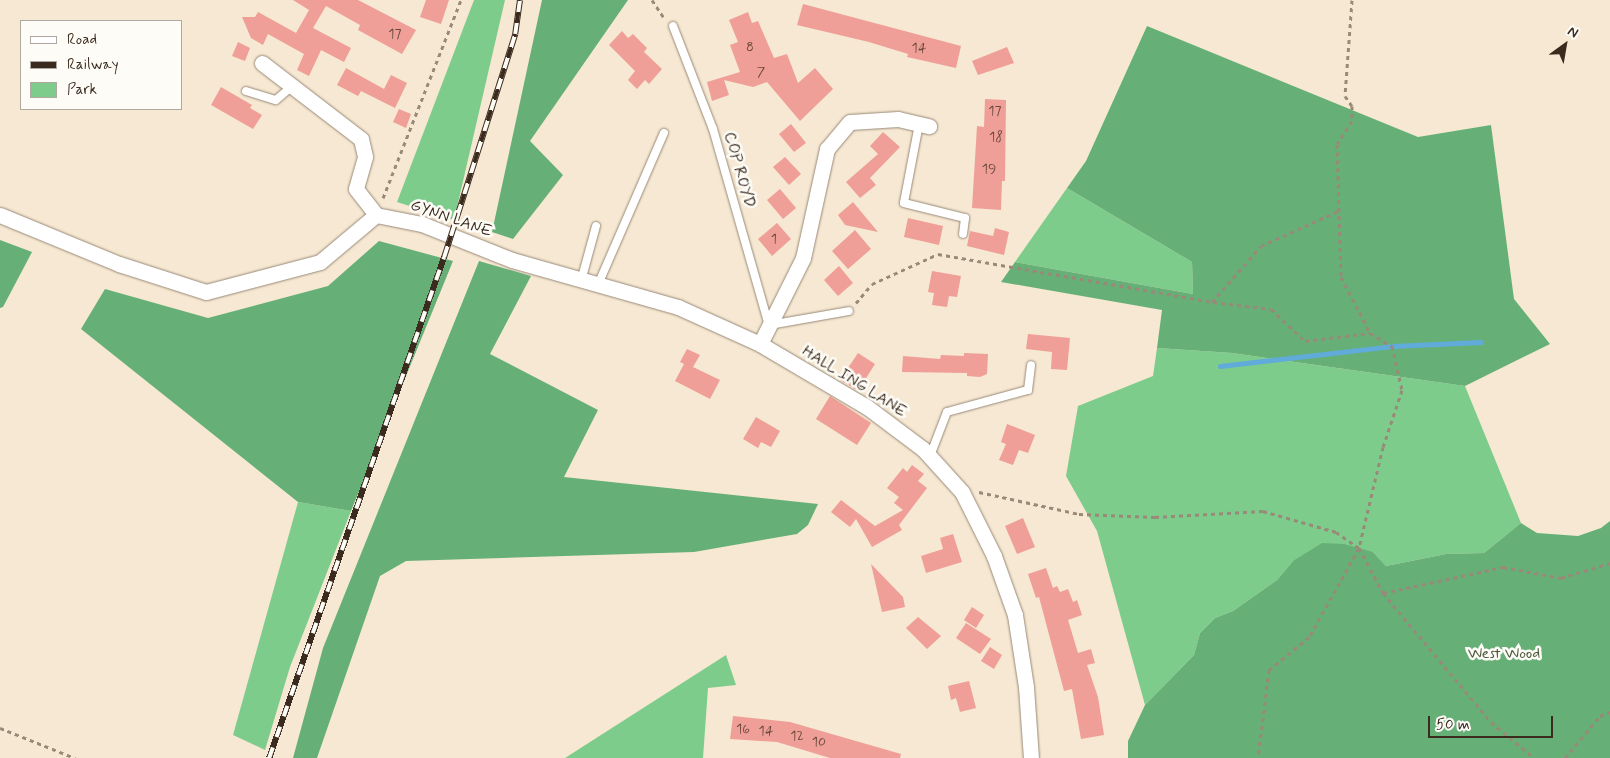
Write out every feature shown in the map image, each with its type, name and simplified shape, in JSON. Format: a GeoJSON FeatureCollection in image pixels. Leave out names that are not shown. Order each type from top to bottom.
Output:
{"type":"FeatureCollection","features":[{"type":"Feature","properties":{"kind":"street"},"geometry":{"type":"LineString","coordinates":[[0,215],[119,264],[206,292],[320,262],[376,215],[356,189],[365,157],[361,139],[262,63]]}},
{"type":"Feature","properties":{"kind":"street"},"geometry":{"type":"LineString","coordinates":[[760,344],[803,258],[826,149],[850,122],[898,119],[924,125]]}},
{"type":"Feature","properties":{"kind":"street","name":"GYNN LANE"},"geometry":{"type":"LineString","coordinates":[[376,215],[422,224],[512,260],[598,287],[678,307],[760,344]]}},
{"type":"Feature","properties":{"kind":"street","name":"HALL ING LANE"},"geometry":{"type":"LineString","coordinates":[[760,344],[867,407],[930,456],[962,492],[994,556],[1015,615],[1026,687],[1031,758]]}},
{"type":"Feature","properties":{"kind":"lane","name":"COP ROYD"},"geometry":{"type":"LineString","coordinates":[[674,26],[713,128],[769,325]]}},
{"type":"Feature","properties":{"kind":"lane"},"geometry":{"type":"LineString","coordinates":[[246,91],[276,100],[293,85]]}},
{"type":"Feature","properties":{"kind":"lane"},"geometry":{"type":"LineString","coordinates":[[924,125],[904,203],[964,218],[963,234]]}},
{"type":"Feature","properties":{"kind":"lane"},"geometry":{"type":"LineString","coordinates":[[598,287],[664,133]]}},
{"type":"Feature","properties":{"kind":"lane"},"geometry":{"type":"LineString","coordinates":[[581,282],[596,226]]}},
{"type":"Feature","properties":{"kind":"lane"},"geometry":{"type":"LineString","coordinates":[[769,325],[849,311]]}},
{"type":"Feature","properties":{"kind":"lane"},"geometry":{"type":"LineString","coordinates":[[930,456],[947,412],[1028,390],[1031,386],[1031,365]]}},
{"type":"Feature","properties":{"kind":"path"},"geometry":{"type":"LineString","coordinates":[[376,215],[461,0]]}},
{"type":"Feature","properties":{"kind":"path"},"geometry":{"type":"LineString","coordinates":[[652,0],[674,26]]}},
{"type":"Feature","properties":{"kind":"path"},"geometry":{"type":"LineString","coordinates":[[1258,758],[1269,670],[1309,637],[1359,548],[1383,447],[1402,390],[1392,346],[1370,333],[1341,277],[1337,144],[1352,121],[1352,106],[1345,96],[1352,0]]}},
{"type":"Feature","properties":{"kind":"path"},"geometry":{"type":"LineString","coordinates":[[1212,302],[1260,246],[1338,211]]}},
{"type":"Feature","properties":{"kind":"path"},"geometry":{"type":"LineString","coordinates":[[849,311],[872,284],[938,254],[1212,302],[1271,309],[1305,341],[1370,333]]}},
{"type":"Feature","properties":{"kind":"path"},"geometry":{"type":"LineString","coordinates":[[962,492],[968,489],[1079,514],[1103,513],[1118,517],[1155,517],[1263,511],[1336,532],[1359,548],[1383,593],[1491,722],[1534,758]]}},
{"type":"Feature","properties":{"kind":"path"},"geometry":{"type":"LineString","coordinates":[[1383,593],[1503,567],[1561,578],[1610,563]]}},
{"type":"Feature","properties":{"kind":"path"},"geometry":{"type":"LineString","coordinates":[[1565,758],[1600,716],[1610,712]]}},
{"type":"Feature","properties":{"kind":"path"},"geometry":{"type":"LineString","coordinates":[[0,728],[75,758]]}},
{"type":"Feature","properties":{"kind":"green space"},"geometry":{"type":"Polygon","coordinates":[[[474,0],[505,0],[454,220],[397,202],[474,0]]]}},
{"type":"Feature","properties":{"kind":"green space"},"geometry":{"type":"Polygon","coordinates":[[[542,0],[628,0],[530,141],[563,175],[513,239],[492,232],[542,0]]]}},
{"type":"Feature","properties":{"kind":"green space"},"geometry":{"type":"Polygon","coordinates":[[[1147,26],[1418,137],[1491,125],[1514,299],[1550,344],[1465,386],[1232,353],[1157,348],[1162,310],[1001,282],[1015,262],[1193,294],[1192,262],[1067,188],[1086,161],[1147,26]]]}},
{"type":"Feature","properties":{"kind":"green space"},"geometry":{"type":"Polygon","coordinates":[[[1067,188],[1192,262],[1193,294],[1015,262],[1067,188]]]}},
{"type":"Feature","properties":{"kind":"green space"},"geometry":{"type":"Polygon","coordinates":[[[0,240],[32,252],[3,307],[0,308],[0,240]]]}},
{"type":"Feature","properties":{"kind":"green space"},"geometry":{"type":"Polygon","coordinates":[[[379,241],[453,261],[351,511],[298,502],[81,329],[105,289],[208,318],[328,286],[379,241]]]}},
{"type":"Feature","properties":{"kind":"green space"},"geometry":{"type":"Polygon","coordinates":[[[479,261],[531,276],[490,354],[598,410],[564,477],[818,504],[808,525],[797,534],[694,552],[406,561],[380,576],[317,758],[293,758],[323,648],[479,261]]]}},
{"type":"Feature","properties":{"kind":"green space"},"geometry":{"type":"Polygon","coordinates":[[[1157,348],[1232,353],[1465,386],[1521,523],[1484,553],[1446,554],[1386,566],[1373,552],[1293,561],[1277,580],[1233,611],[1215,618],[1200,633],[1194,655],[1145,705],[1097,531],[1066,476],[1078,406],[1153,376],[1157,348]]]}},
{"type":"Feature","properties":{"kind":"green space"},"geometry":{"type":"Polygon","coordinates":[[[298,502],[351,511],[290,667],[265,750],[233,735],[298,502]]]}},
{"type":"Feature","properties":{"kind":"green space","name":"West Wood"},"geometry":{"type":"Polygon","coordinates":[[[1610,521],[1610,758],[1128,758],[1128,741],[1145,705],[1194,655],[1200,633],[1215,618],[1233,611],[1277,580],[1293,561],[1322,543],[1344,544],[1373,552],[1386,566],[1446,554],[1484,553],[1521,523],[1537,533],[1578,536],[1601,528],[1610,521]]]}},
{"type":"Feature","properties":{"kind":"green space"},"geometry":{"type":"Polygon","coordinates":[[[726,655],[736,685],[708,688],[703,758],[565,758],[726,655]]]}},
{"type":"Feature","properties":{"kind":"building"},"geometry":{"type":"Polygon","coordinates":[[[293,0],[358,0],[416,30],[402,54],[358,30],[360,25],[326,6],[313,28],[351,48],[344,62],[321,50],[309,76],[297,70],[304,54],[268,34],[263,45],[251,38],[242,17],[255,17],[258,12],[296,33],[309,10],[293,0]]]}},
{"type":"Feature","properties":{"kind":"building"},"geometry":{"type":"Polygon","coordinates":[[[426,0],[449,0],[441,24],[420,17],[426,0]]]}},
{"type":"Feature","properties":{"kind":"building"},"geometry":{"type":"Polygon","coordinates":[[[803,4],[961,46],[956,68],[907,57],[908,54],[869,42],[797,25],[803,4]]]}},
{"type":"Feature","properties":{"kind":"building"},"geometry":{"type":"Polygon","coordinates":[[[748,12],[752,23],[758,21],[774,58],[787,54],[798,83],[815,68],[833,89],[800,121],[767,82],[753,87],[724,80],[729,95],[712,101],[707,82],[740,72],[730,45],[738,42],[729,20],[748,12]]]}},
{"type":"Feature","properties":{"kind":"building"},"geometry":{"type":"Polygon","coordinates":[[[622,31],[628,38],[633,34],[647,48],[644,52],[662,69],[649,84],[645,80],[637,89],[628,80],[635,71],[609,45],[622,31]]]}},
{"type":"Feature","properties":{"kind":"building"},"geometry":{"type":"Polygon","coordinates":[[[238,42],[250,48],[245,61],[232,56],[238,42]]]}},
{"type":"Feature","properties":{"kind":"building"},"geometry":{"type":"Polygon","coordinates":[[[1007,47],[1014,63],[978,75],[972,61],[1007,47]]]}},
{"type":"Feature","properties":{"kind":"building"},"geometry":{"type":"Polygon","coordinates":[[[346,68],[384,89],[391,75],[407,83],[395,108],[361,91],[358,96],[337,85],[346,68]]]}},
{"type":"Feature","properties":{"kind":"building"},"geometry":{"type":"Polygon","coordinates":[[[221,87],[252,105],[250,108],[262,115],[253,129],[211,105],[221,87]]]}},
{"type":"Feature","properties":{"kind":"building"},"geometry":{"type":"Polygon","coordinates":[[[985,99],[1006,100],[1005,181],[1002,181],[1001,210],[972,208],[977,126],[984,127],[985,99]]]}},
{"type":"Feature","properties":{"kind":"building"},"geometry":{"type":"Polygon","coordinates":[[[399,109],[411,114],[406,128],[393,122],[399,109]]]}},
{"type":"Feature","properties":{"kind":"building"},"geometry":{"type":"Polygon","coordinates":[[[791,124],[806,143],[794,152],[779,134],[791,124]]]}},
{"type":"Feature","properties":{"kind":"building"},"geometry":{"type":"Polygon","coordinates":[[[883,132],[900,147],[870,178],[876,185],[860,198],[846,182],[878,154],[870,146],[883,132]]]}},
{"type":"Feature","properties":{"kind":"building"},"geometry":{"type":"Polygon","coordinates":[[[785,157],[801,174],[789,185],[773,167],[785,157]]]}},
{"type":"Feature","properties":{"kind":"building"},"geometry":{"type":"Polygon","coordinates":[[[780,189],[796,208],[783,219],[767,200],[780,189]]]}},
{"type":"Feature","properties":{"kind":"building"},"geometry":{"type":"Polygon","coordinates":[[[853,202],[878,232],[845,225],[838,215],[853,202]]]}},
{"type":"Feature","properties":{"kind":"building"},"geometry":{"type":"Polygon","coordinates":[[[908,218],[943,226],[939,245],[904,237],[908,218]]]}},
{"type":"Feature","properties":{"kind":"building"},"geometry":{"type":"Polygon","coordinates":[[[777,223],[791,239],[772,256],[758,239],[777,223]]]}},
{"type":"Feature","properties":{"kind":"building"},"geometry":{"type":"Polygon","coordinates":[[[995,228],[1009,232],[1004,255],[967,246],[970,231],[993,236],[995,228]]]}},
{"type":"Feature","properties":{"kind":"building"},"geometry":{"type":"Polygon","coordinates":[[[855,230],[871,249],[848,269],[832,251],[855,230]]]}},
{"type":"Feature","properties":{"kind":"building"},"geometry":{"type":"Polygon","coordinates":[[[839,266],[853,283],[838,296],[824,280],[839,266]]]}},
{"type":"Feature","properties":{"kind":"building"},"geometry":{"type":"Polygon","coordinates":[[[932,271],[961,276],[957,297],[949,296],[947,307],[932,305],[934,293],[928,292],[932,271]]]}},
{"type":"Feature","properties":{"kind":"building"},"geometry":{"type":"Polygon","coordinates":[[[1028,334],[1070,338],[1067,370],[1051,369],[1052,352],[1026,349],[1028,334]]]}},
{"type":"Feature","properties":{"kind":"building"},"geometry":{"type":"Polygon","coordinates":[[[687,349],[700,355],[693,367],[720,380],[710,399],[675,381],[684,364],[680,362],[687,349]]]}},
{"type":"Feature","properties":{"kind":"building"},"geometry":{"type":"Polygon","coordinates":[[[858,353],[875,364],[858,391],[840,380],[858,353]]]}},
{"type":"Feature","properties":{"kind":"building"},"geometry":{"type":"Polygon","coordinates":[[[964,353],[988,354],[987,374],[980,377],[967,376],[967,373],[902,372],[903,356],[940,359],[941,355],[964,356],[964,353]]]}},
{"type":"Feature","properties":{"kind":"building"},"geometry":{"type":"Polygon","coordinates":[[[830,396],[871,423],[857,445],[816,419],[830,396]]]}},
{"type":"Feature","properties":{"kind":"building"},"geometry":{"type":"Polygon","coordinates":[[[756,417],[780,431],[771,447],[761,442],[758,448],[743,439],[756,417]]]}},
{"type":"Feature","properties":{"kind":"building"},"geometry":{"type":"Polygon","coordinates":[[[1007,424],[1035,435],[1028,453],[1019,450],[1013,465],[999,460],[1006,444],[1001,442],[1007,424]]]}},
{"type":"Feature","properties":{"kind":"building"},"geometry":{"type":"Polygon","coordinates":[[[912,465],[924,474],[918,481],[927,488],[899,525],[902,530],[872,547],[856,519],[850,527],[831,512],[841,500],[875,526],[903,510],[894,503],[899,497],[887,488],[903,468],[907,472],[912,465]]]}},
{"type":"Feature","properties":{"kind":"building"},"geometry":{"type":"Polygon","coordinates":[[[1023,518],[1035,547],[1017,554],[1005,526],[1023,518]]]}},
{"type":"Feature","properties":{"kind":"building"},"geometry":{"type":"Polygon","coordinates":[[[953,534],[962,562],[926,573],[921,556],[943,549],[940,538],[953,534]]]}},
{"type":"Feature","properties":{"kind":"building"},"geometry":{"type":"Polygon","coordinates":[[[871,564],[903,597],[905,607],[882,612],[871,564]]]}},
{"type":"Feature","properties":{"kind":"building"},"geometry":{"type":"Polygon","coordinates":[[[1046,568],[1053,588],[1057,586],[1060,592],[1068,589],[1073,602],[1077,600],[1082,615],[1068,620],[1078,653],[1091,649],[1095,663],[1087,665],[1098,697],[1104,735],[1081,739],[1072,689],[1064,691],[1039,597],[1036,598],[1028,574],[1046,568]]]}},
{"type":"Feature","properties":{"kind":"building"},"geometry":{"type":"Polygon","coordinates":[[[972,607],[984,615],[976,628],[964,620],[972,607]]]}},
{"type":"Feature","properties":{"kind":"building"},"geometry":{"type":"Polygon","coordinates":[[[918,617],[941,636],[927,649],[906,628],[918,617]]]}},
{"type":"Feature","properties":{"kind":"building"},"geometry":{"type":"Polygon","coordinates":[[[966,623],[991,639],[980,654],[956,638],[966,623]]]}},
{"type":"Feature","properties":{"kind":"building"},"geometry":{"type":"Polygon","coordinates":[[[990,647],[1002,655],[994,669],[981,661],[990,647]]]}},
{"type":"Feature","properties":{"kind":"building"},"geometry":{"type":"Polygon","coordinates":[[[969,681],[976,708],[960,712],[956,698],[951,700],[948,686],[969,681]]]}},
{"type":"Feature","properties":{"kind":"building"},"geometry":{"type":"Polygon","coordinates":[[[733,716],[790,722],[901,754],[900,758],[830,758],[777,742],[730,739],[733,716]]]}},
{"type":"Feature","properties":{"kind":"waterway"},"geometry":{"type":"LineString","coordinates":[[1220,366],[1392,346],[1481,342]]}},
{"type":"Feature","properties":{"kind":"railway"},"geometry":{"type":"LineString","coordinates":[[269,758],[444,257],[515,34],[520,0]]}}]}
